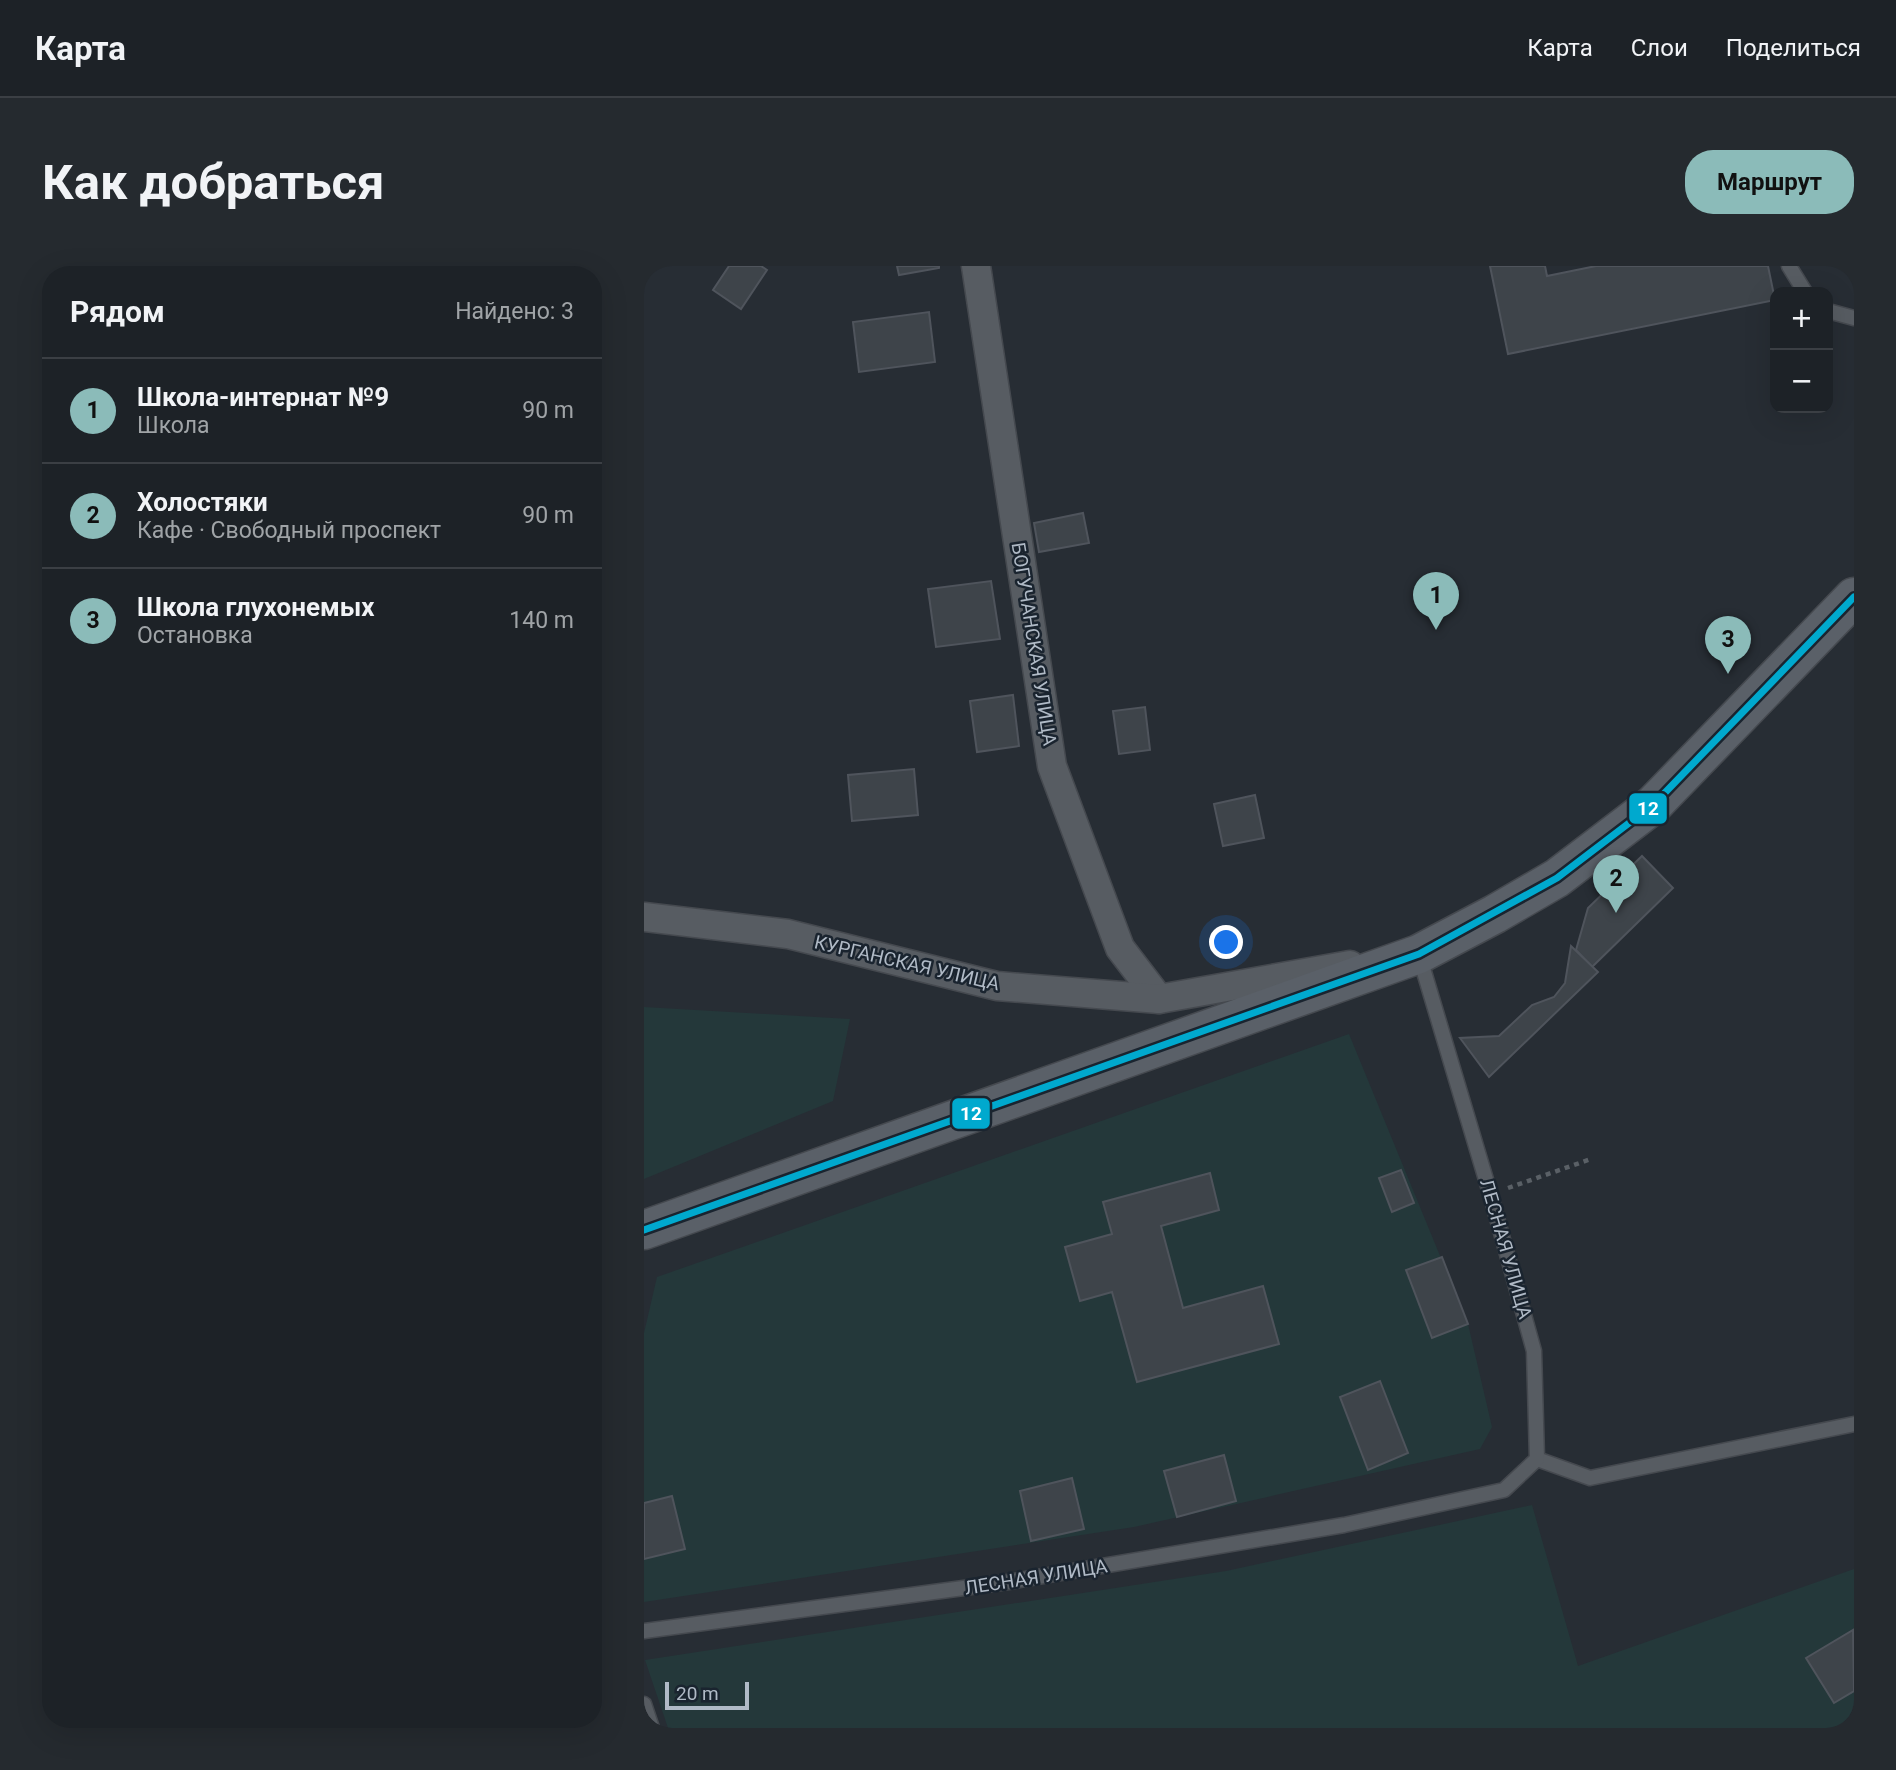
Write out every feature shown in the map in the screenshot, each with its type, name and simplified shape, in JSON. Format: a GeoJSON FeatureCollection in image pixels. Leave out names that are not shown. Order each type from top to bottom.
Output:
{"type":"FeatureCollection","features":[{"type":"Feature","properties":{"kind":"main road"},"geometry":{"type":"LineString","coordinates":[[644,1230],[1419,954],[1495,915],[1557,878],[1654,804],[1854,597]]}},
{"type":"Feature","properties":{"kind":"street","name":"БОГУЧАНСКАЯ УЛИЦА"},"geometry":{"type":"LineString","coordinates":[[976,266],[1052,766],[1120,948],[1159,999]]}},
{"type":"Feature","properties":{"kind":"street","name":"КУРГАНСКАЯ УЛИЦА"},"geometry":{"type":"LineString","coordinates":[[644,917],[788,934],[998,986],[1159,999],[1419,954]]}},
{"type":"Feature","properties":{"kind":"lane"},"geometry":{"type":"LineString","coordinates":[[1789,266],[1802,287]]}},
{"type":"Feature","properties":{"kind":"lane"},"geometry":{"type":"LineString","coordinates":[[1833,312],[1854,318]]}},
{"type":"Feature","properties":{"kind":"lane","name":"ЛЕСНАЯ УЛИЦА"},"geometry":{"type":"LineString","coordinates":[[644,1631],[1008,1582],[1344,1525],[1504,1490],[1537,1458],[1534,1351],[1419,954]]}},
{"type":"Feature","properties":{"kind":"lane"},"geometry":{"type":"LineString","coordinates":[[1537,1458],[1590,1478],[1854,1424]]}},
{"type":"Feature","properties":{"kind":"lane"},"geometry":{"type":"LineString","coordinates":[[644,1704],[652,1728]]}},
{"type":"Feature","properties":{"kind":"path"},"geometry":{"type":"LineString","coordinates":[[1490,1193],[1524,1184],[1591,1159]]}},
{"type":"Feature","properties":{"kind":"green space"},"geometry":{"type":"Polygon","coordinates":[[[644,1007],[850,1019],[833,1101],[644,1179],[644,1007]]]}},
{"type":"Feature","properties":{"kind":"green space"},"geometry":{"type":"Polygon","coordinates":[[[1349,1034],[1468,1324],[1492,1427],[1480,1449],[1134,1527],[644,1602],[644,1333],[657,1277],[1349,1034]]]}},
{"type":"Feature","properties":{"kind":"green space"},"geometry":{"type":"Polygon","coordinates":[[[1532,1505],[1578,1666],[1854,1569],[1854,1728],[668,1728],[645,1660],[1226,1571],[1532,1505]]]}},
{"type":"Feature","properties":{"kind":"building"},"geometry":{"type":"Polygon","coordinates":[[[729,266],[761,266],[767,270],[741,309],[713,290],[729,266]]]}},
{"type":"Feature","properties":{"kind":"building"},"geometry":{"type":"Polygon","coordinates":[[[897,266],[939,266],[939,268],[899,275],[897,266]]]}},
{"type":"Feature","properties":{"kind":"building"},"geometry":{"type":"Polygon","coordinates":[[[1490,266],[1545,266],[1547,276],[1596,266],[1768,266],[1772,287],[1770,287],[1770,301],[1508,354],[1490,266]]]}},
{"type":"Feature","properties":{"kind":"building"},"geometry":{"type":"Polygon","coordinates":[[[929,312],[935,362],[859,372],[853,322],[929,312]]]}},
{"type":"Feature","properties":{"kind":"building"},"geometry":{"type":"Polygon","coordinates":[[[1083,513],[1089,543],[1039,552],[1034,523],[1083,513]]]}},
{"type":"Feature","properties":{"kind":"building"},"geometry":{"type":"Polygon","coordinates":[[[991,581],[1000,639],[936,647],[928,589],[991,581]]]}},
{"type":"Feature","properties":{"kind":"building"},"geometry":{"type":"Polygon","coordinates":[[[1013,695],[1019,746],[977,752],[970,701],[1013,695]]]}},
{"type":"Feature","properties":{"kind":"building"},"geometry":{"type":"Polygon","coordinates":[[[1145,707],[1150,750],[1119,754],[1113,711],[1145,707]]]}},
{"type":"Feature","properties":{"kind":"building"},"geometry":{"type":"Polygon","coordinates":[[[914,769],[918,815],[852,821],[848,775],[914,769]]]}},
{"type":"Feature","properties":{"kind":"building"},"geometry":{"type":"Polygon","coordinates":[[[1255,795],[1264,838],[1223,846],[1214,804],[1255,795]]]}},
{"type":"Feature","properties":{"kind":"building"},"geometry":{"type":"Polygon","coordinates":[[[1642,856],[1673,888],[1592,967],[1576,950],[1588,908],[1642,856]]]}},
{"type":"Feature","properties":{"kind":"building"},"geometry":{"type":"Polygon","coordinates":[[[1571,946],[1598,972],[1489,1077],[1460,1038],[1499,1036],[1532,1005],[1554,997],[1565,983],[1571,946]]]}},
{"type":"Feature","properties":{"kind":"building"},"geometry":{"type":"Polygon","coordinates":[[[1401,1170],[1414,1203],[1392,1212],[1379,1178],[1401,1170]]]}},
{"type":"Feature","properties":{"kind":"building"},"geometry":{"type":"Polygon","coordinates":[[[1210,1173],[1219,1210],[1161,1226],[1183,1308],[1263,1286],[1279,1344],[1137,1382],[1112,1292],[1080,1301],[1065,1247],[1112,1234],[1103,1202],[1210,1173]]]}},
{"type":"Feature","properties":{"kind":"building"},"geometry":{"type":"Polygon","coordinates":[[[1442,1257],[1468,1324],[1432,1338],[1406,1270],[1442,1257]]]}},
{"type":"Feature","properties":{"kind":"building"},"geometry":{"type":"Polygon","coordinates":[[[1380,1381],[1408,1453],[1368,1470],[1340,1397],[1380,1381]]]}},
{"type":"Feature","properties":{"kind":"building"},"geometry":{"type":"Polygon","coordinates":[[[1224,1455],[1236,1501],[1177,1517],[1164,1471],[1224,1455]]]}},
{"type":"Feature","properties":{"kind":"building"},"geometry":{"type":"Polygon","coordinates":[[[1072,1478],[1084,1529],[1031,1541],[1020,1491],[1072,1478]]]}},
{"type":"Feature","properties":{"kind":"building"},"geometry":{"type":"Polygon","coordinates":[[[672,1496],[685,1549],[644,1559],[644,1503],[672,1496]]]}},
{"type":"Feature","properties":{"kind":"building"},"geometry":{"type":"Polygon","coordinates":[[[1853,1630],[1854,1691],[1834,1703],[1806,1658],[1853,1630]]]}},
{"type":"Feature","properties":{"kind":"transit line","name":"12"},"geometry":{"type":"LineString","coordinates":[[644,1230],[1419,954],[1557,878],[1654,804],[1854,597]]}},
{"type":"Feature","properties":{"kind":"place","name":"Школа-интернат №9"},"geometry":{"type":"Point","coordinates":[1436,630]}},
{"type":"Feature","properties":{"kind":"place","name":"Школа глухонемых"},"geometry":{"type":"Point","coordinates":[1728,674]}},
{"type":"Feature","properties":{"kind":"place","name":"Холостяки"},"geometry":{"type":"Point","coordinates":[1616,913]}}]}
